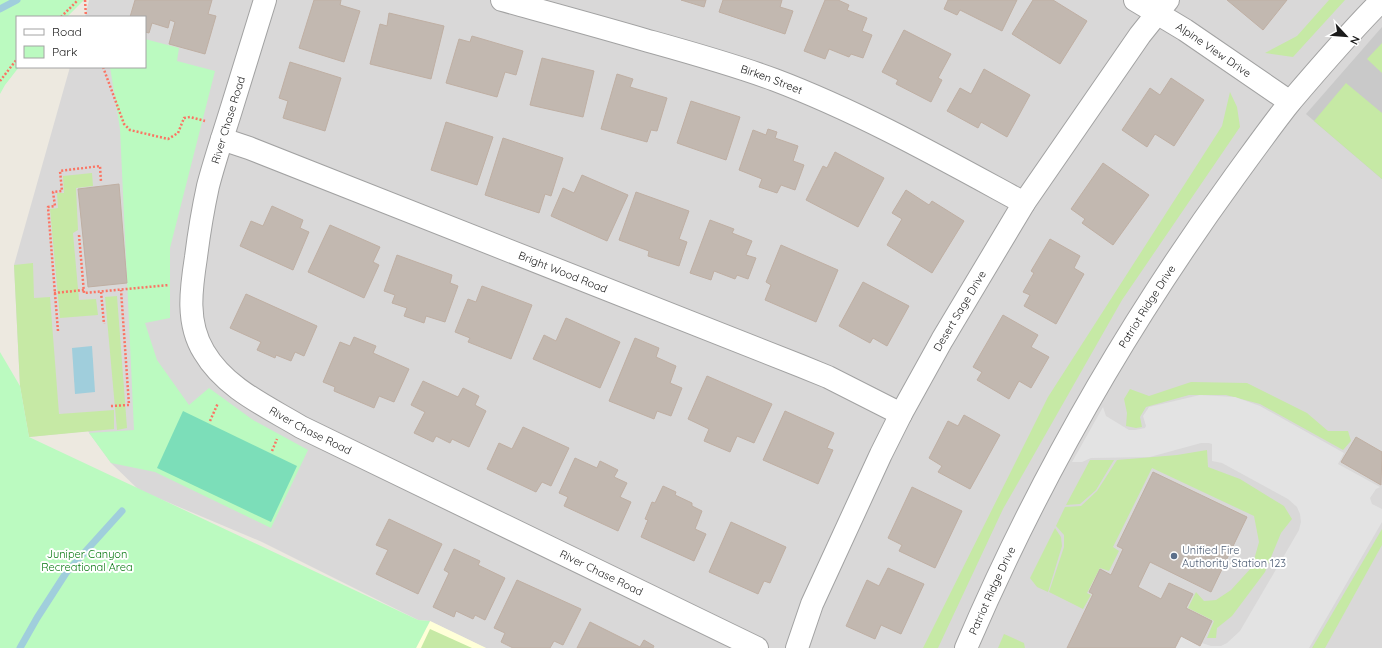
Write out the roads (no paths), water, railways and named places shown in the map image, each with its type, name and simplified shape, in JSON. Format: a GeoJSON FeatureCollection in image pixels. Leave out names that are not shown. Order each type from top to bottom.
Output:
{"type":"FeatureCollection","features":[{"type":"Feature","properties":{"kind":"street","name":"River Chase Road"},"geometry":{"type":"LineString","coordinates":[[265,0],[208,186],[200,231],[191,298],[191,313],[194,328],[204,352],[220,373],[230,383],[295,423],[340,447],[757,648]]}},
{"type":"Feature","properties":{"kind":"street","name":"Birken Street"},"geometry":{"type":"LineString","coordinates":[[502,0],[730,64],[774,79],[866,119],[1024,202]]}},
{"type":"Feature","properties":{"kind":"street","name":"Alpine View Drive"},"geometry":{"type":"LineString","coordinates":[[1135,0],[1162,7],[1185,30],[1290,102]]}},
{"type":"Feature","properties":{"kind":"street","name":"Patriot Ridge Drive"},"geometry":{"type":"LineString","coordinates":[[966,648],[1031,510],[1075,426],[1114,358],[1156,290],[1200,225],[1290,102],[1382,0]]}},
{"type":"Feature","properties":{"kind":"street","name":"Desert Sage Drive"},"geometry":{"type":"LineString","coordinates":[[797,648],[812,604],[880,454],[900,414],[942,340],[1024,202],[1086,112],[1162,7]]}},
{"type":"Feature","properties":{"kind":"street","name":"Bright Wood Road"},"geometry":{"type":"LineString","coordinates":[[222,139],[249,148],[801,366],[828,377],[900,414]]}},
{"type":"Feature","properties":{"kind":"water"},"geometry":{"type":"Polygon","coordinates":[[[92,346],[95,392],[75,394],[72,348],[92,346]]]}},
{"type":"Feature","properties":{"kind":"waterway"},"geometry":{"type":"LineString","coordinates":[[0,9],[17,0]]}},
{"type":"Feature","properties":{"kind":"waterway"},"geometry":{"type":"LineString","coordinates":[[20,648],[66,573],[122,511]]}},
{"type":"Feature","properties":{"kind":"place","name":"Unified Fire Authority Station 123"},"geometry":{"type":"Point","coordinates":[1174,556]}},
{"type":"Feature","properties":{"kind":"park label","name":"Juniper Canyon Recreational Area"},"geometry":{"type":"Point","coordinates":[87,560]}}]}
